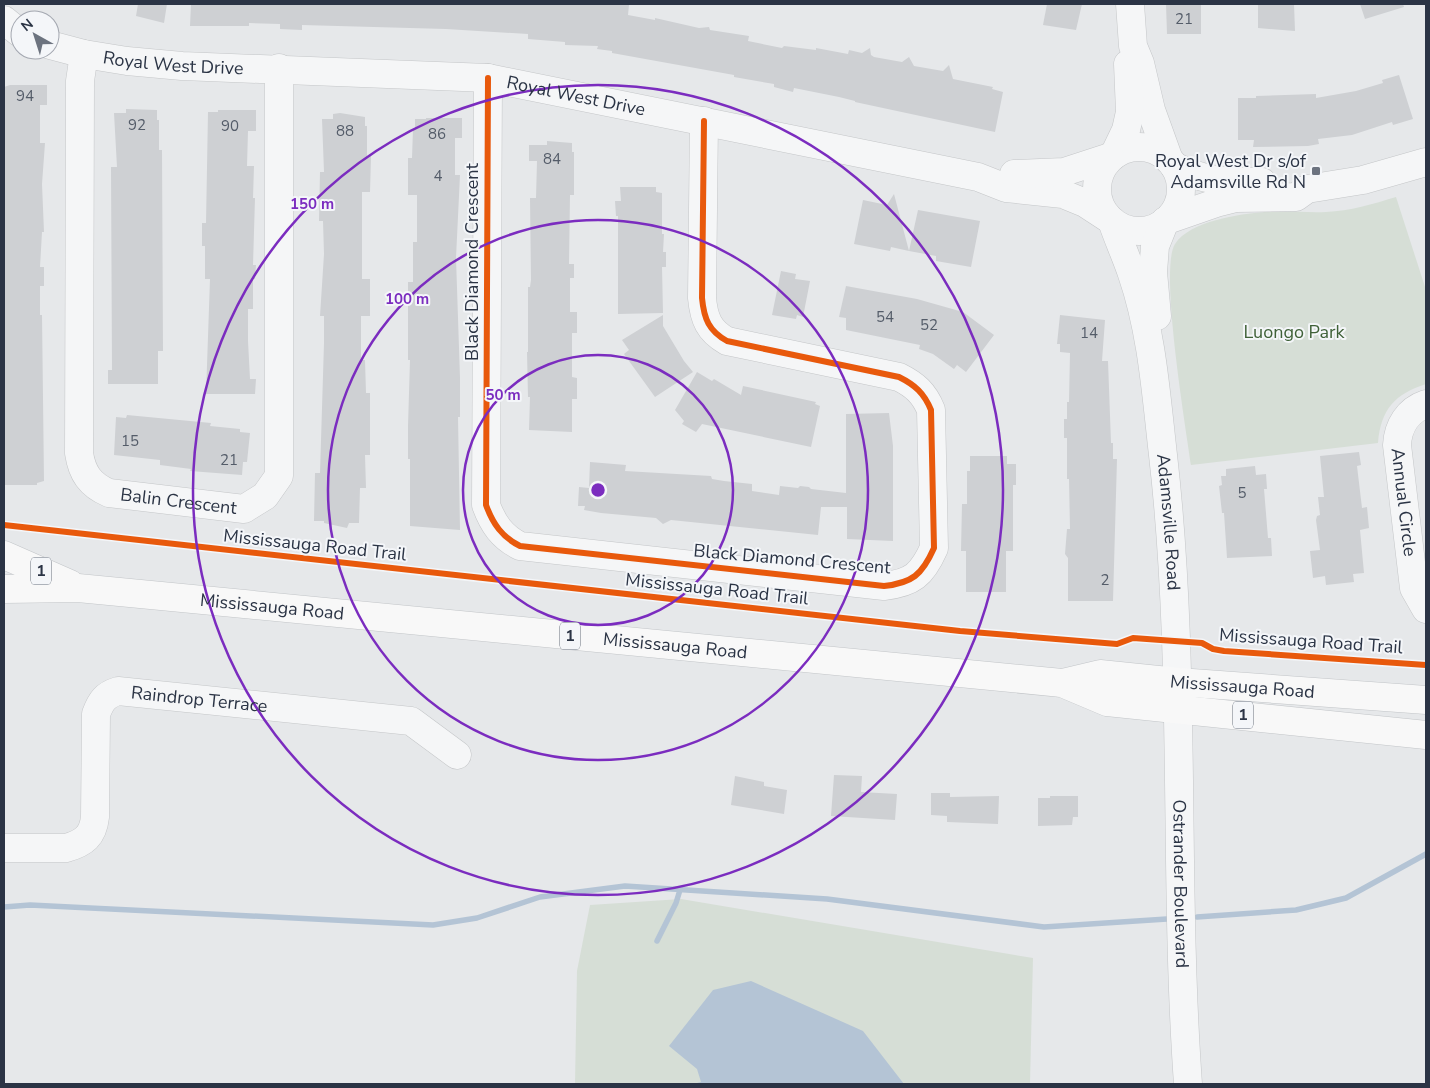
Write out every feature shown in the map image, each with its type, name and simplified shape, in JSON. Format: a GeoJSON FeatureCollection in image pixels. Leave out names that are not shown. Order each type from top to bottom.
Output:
{"type":"FeatureCollection","features":[{"type":"Feature","properties":{"kind":"main road","name":"Mississauga Road"},"geometry":{"type":"LineString","coordinates":[[4,555],[78,588]]}},
{"type":"Feature","properties":{"kind":"main road","name":"Mississauga Road"},"geometry":{"type":"LineString","coordinates":[[4,589],[78,588],[1062,683],[1100,674],[1178,695],[1426,735]]}},
{"type":"Feature","properties":{"kind":"main road","name":"Mississauga Road"},"geometry":{"type":"LineString","coordinates":[[1178,695],[1426,700]]}},
{"type":"Feature","properties":{"kind":"street"},"geometry":{"type":"LineString","coordinates":[[1130,4],[1133,46],[1140,63],[1151,110],[1179,176],[1180,200],[1166,220]]}},
{"type":"Feature","properties":{"kind":"street"},"geometry":{"type":"LineString","coordinates":[[1133,46],[1127,66],[1130,112],[1126,130],[1112,156],[1101,168],[1096,194],[1100,207],[1110,219],[1130,230],[1144,231],[1156,227],[1166,220],[1236,198],[1296,197],[1307,189],[1363,180],[1426,162]]}},
{"type":"Feature","properties":{"kind":"street","name":"Royal West Drive"},"geometry":{"type":"LineString","coordinates":[[60,48],[84,54],[127,61],[173,65],[488,78],[978,176],[1006,188],[1063,194],[1085,202],[1110,219]]}},
{"type":"Feature","properties":{"kind":"street","name":"Balin Crescent"},"geometry":{"type":"LineString","coordinates":[[84,54],[80,101],[79,453],[81,466],[93,484],[109,493],[244,509],[265,496],[279,476],[279,68]]}},
{"type":"Feature","properties":{"kind":"street","name":"Black Diamond Crescent"},"geometry":{"type":"LineString","coordinates":[[488,78],[486,505],[499,531],[509,540],[520,546],[884,586],[904,584],[917,575],[928,562],[934,548],[931,410],[925,396],[915,385],[899,377],[727,341],[715,334],[707,324],[702,298],[704,120]]}},
{"type":"Feature","properties":{"kind":"street"},"geometry":{"type":"LineString","coordinates":[[1112,156],[1132,147],[1144,146],[1156,150],[1172,163],[1198,177],[1216,181],[1294,183],[1307,189]]}},
{"type":"Feature","properties":{"kind":"street","name":"Royal West Drive"},"geometry":{"type":"LineString","coordinates":[[978,176],[1064,172],[1112,156]]}},
{"type":"Feature","properties":{"kind":"street","name":"Adamsville Road"},"geometry":{"type":"LineString","coordinates":[[1110,219],[1132,274],[1153,363],[1171,523],[1178,695]]}},
{"type":"Feature","properties":{"kind":"street","name":"Adamsville Road"},"geometry":{"type":"LineString","coordinates":[[1153,363],[1157,312],[1153,272],[1156,246],[1166,220]]}},
{"type":"Feature","properties":{"kind":"street","name":"Annual Circle"},"geometry":{"type":"LineString","coordinates":[[1426,404],[1419,407],[1402,424],[1396,444],[1414,588],[1426,609]]}},
{"type":"Feature","properties":{"kind":"street","name":"Raindrop Terrace"},"geometry":{"type":"LineString","coordinates":[[4,848],[66,848],[76,845],[90,836],[94,828],[95,817],[96,714],[100,701],[108,694],[118,691],[411,721],[457,755]]}},
{"type":"Feature","properties":{"kind":"street","name":"Ostrander Boulevard"},"geometry":{"type":"LineString","coordinates":[[1178,695],[1183,1006],[1188,1084]]}},
{"type":"Feature","properties":{"kind":"green space","name":"Luongo Park"},"geometry":{"type":"Polygon","coordinates":[[[1396,197],[1426,290],[1426,384],[1406,393],[1392,404],[1382,421],[1378,443],[1191,465],[1172,315],[1171,259],[1175,244],[1182,236],[1203,224],[1229,217],[1273,211],[1318,212],[1344,210],[1396,197]]]}},
{"type":"Feature","properties":{"kind":"green space"},"geometry":{"type":"Polygon","coordinates":[[[681,899],[1033,958],[1030,1084],[575,1084],[577,971],[590,905],[681,899]]]}},
{"type":"Feature","properties":{"kind":"water"},"geometry":{"type":"Polygon","coordinates":[[[751,981],[863,1031],[904,1084],[693,1084],[701,1082],[697,1069],[669,1046],[713,990],[751,981]]]}},
{"type":"Feature","properties":{"kind":"building"},"geometry":{"type":"Polygon","coordinates":[[[138,4],[167,4],[164,23],[136,16],[138,4]]]}},
{"type":"Feature","properties":{"kind":"building"},"geometry":{"type":"Polygon","coordinates":[[[191,4],[629,5],[628,15],[655,20],[655,18],[699,28],[709,27],[710,30],[749,36],[748,41],[782,48],[784,46],[816,50],[816,48],[848,54],[849,50],[862,53],[870,48],[871,55],[874,57],[902,62],[909,57],[914,66],[943,71],[949,65],[953,79],[993,87],[992,89],[1003,92],[995,132],[794,88],[793,92],[774,87],[774,84],[734,77],[734,75],[612,53],[612,51],[597,49],[598,46],[565,45],[565,42],[528,39],[528,34],[446,29],[302,25],[302,30],[280,29],[280,24],[249,23],[249,26],[190,26],[191,4]]]}},
{"type":"Feature","properties":{"kind":"building"},"geometry":{"type":"Polygon","coordinates":[[[1047,4],[1082,4],[1076,30],[1043,25],[1047,4]]]}},
{"type":"Feature","properties":{"kind":"building"},"geometry":{"type":"Polygon","coordinates":[[[1166,4],[1201,4],[1201,34],[1167,34],[1166,4]]]}},
{"type":"Feature","properties":{"kind":"building"},"geometry":{"type":"Polygon","coordinates":[[[1258,4],[1294,4],[1295,31],[1258,28],[1258,4]]]}},
{"type":"Feature","properties":{"kind":"building"},"geometry":{"type":"Polygon","coordinates":[[[1360,4],[1403,4],[1404,7],[1365,19],[1360,4]]]}},
{"type":"Feature","properties":{"kind":"building"},"geometry":{"type":"Polygon","coordinates":[[[1399,75],[1413,119],[1393,125],[1392,122],[1352,135],[1318,139],[1319,144],[1308,146],[1253,147],[1254,140],[1238,140],[1238,98],[1316,94],[1316,98],[1356,91],[1383,83],[1382,80],[1399,75]]]}},
{"type":"Feature","properties":{"kind":"building"},"geometry":{"type":"Polygon","coordinates":[[[10,85],[47,85],[47,105],[40,105],[40,143],[45,143],[42,184],[44,232],[42,232],[40,267],[44,267],[44,286],[40,286],[40,315],[42,315],[44,481],[37,483],[37,485],[4,485],[4,87],[10,85]]]}},
{"type":"Feature","properties":{"kind":"building"},"geometry":{"type":"Polygon","coordinates":[[[126,109],[157,110],[157,120],[159,120],[159,150],[162,150],[163,351],[158,351],[158,384],[108,384],[108,370],[112,370],[111,167],[117,167],[114,113],[126,113],[126,109]]]}},
{"type":"Feature","properties":{"kind":"building"},"geometry":{"type":"Polygon","coordinates":[[[218,110],[256,110],[256,131],[248,131],[247,166],[254,166],[253,265],[256,265],[255,279],[253,279],[253,309],[248,309],[248,341],[250,379],[256,379],[255,394],[206,394],[210,279],[205,279],[205,246],[202,246],[202,223],[206,223],[208,112],[218,112],[218,110]]]}},
{"type":"Feature","properties":{"kind":"building"},"geometry":{"type":"Polygon","coordinates":[[[340,113],[365,117],[365,126],[367,126],[367,156],[371,156],[370,192],[362,192],[362,279],[370,279],[370,316],[361,316],[361,360],[365,360],[366,393],[370,393],[370,455],[365,455],[366,488],[360,488],[359,523],[349,523],[347,528],[324,523],[324,521],[314,521],[315,473],[320,473],[324,343],[324,316],[320,316],[324,254],[323,221],[319,221],[320,172],[324,172],[322,119],[333,119],[333,114],[340,113]]]}},
{"type":"Feature","properties":{"kind":"building"},"geometry":{"type":"Polygon","coordinates":[[[462,118],[462,138],[455,138],[455,175],[460,175],[456,258],[460,378],[460,417],[458,417],[460,530],[410,526],[408,282],[413,282],[413,242],[417,242],[417,195],[408,195],[408,158],[412,158],[415,119],[462,118]]]}},
{"type":"Feature","properties":{"kind":"building"},"geometry":{"type":"Polygon","coordinates":[[[547,141],[572,143],[572,152],[574,152],[574,195],[570,195],[569,264],[574,264],[574,278],[570,278],[570,312],[577,312],[577,333],[572,333],[572,377],[577,378],[577,399],[572,399],[572,432],[529,430],[530,397],[528,397],[527,352],[528,287],[530,287],[531,280],[530,198],[536,198],[537,161],[529,161],[529,145],[547,145],[547,141]]]}},
{"type":"Feature","properties":{"kind":"building"},"geometry":{"type":"Polygon","coordinates":[[[620,187],[656,187],[656,192],[662,193],[663,252],[666,252],[666,267],[662,267],[663,313],[618,314],[618,216],[616,216],[615,201],[621,201],[620,187]]]}},
{"type":"Feature","properties":{"kind":"building"},"geometry":{"type":"Polygon","coordinates":[[[894,194],[909,251],[891,247],[890,251],[854,244],[863,200],[887,205],[894,194]]]}},
{"type":"Feature","properties":{"kind":"building"},"geometry":{"type":"Polygon","coordinates":[[[918,210],[980,221],[971,267],[936,261],[936,256],[909,251],[918,210]]]}},
{"type":"Feature","properties":{"kind":"building"},"geometry":{"type":"Polygon","coordinates":[[[781,271],[796,274],[795,279],[810,281],[803,317],[797,315],[796,319],[772,315],[781,271]]]}},
{"type":"Feature","properties":{"kind":"building"},"geometry":{"type":"Polygon","coordinates":[[[846,286],[917,299],[963,312],[994,335],[966,372],[957,365],[954,369],[933,354],[919,349],[920,345],[846,330],[846,318],[839,317],[846,286]]]}},
{"type":"Feature","properties":{"kind":"building"},"geometry":{"type":"Polygon","coordinates":[[[663,315],[663,326],[684,361],[693,372],[655,397],[624,354],[629,350],[622,340],[663,315]]]}},
{"type":"Feature","properties":{"kind":"building"},"geometry":{"type":"Polygon","coordinates":[[[1060,315],[1105,320],[1102,361],[1108,361],[1111,443],[1113,443],[1113,459],[1117,459],[1113,601],[1068,601],[1068,558],[1065,554],[1067,529],[1070,529],[1069,479],[1067,479],[1067,438],[1064,438],[1064,419],[1067,419],[1067,402],[1069,402],[1070,353],[1060,352],[1060,344],[1057,344],[1060,315]]]}},
{"type":"Feature","properties":{"kind":"building"},"geometry":{"type":"Polygon","coordinates":[[[697,372],[712,381],[714,379],[741,395],[743,386],[816,402],[815,404],[820,406],[811,447],[702,424],[696,432],[682,424],[684,421],[675,410],[697,372]]]}},
{"type":"Feature","properties":{"kind":"building"},"geometry":{"type":"Polygon","coordinates":[[[889,413],[893,446],[893,541],[847,539],[847,507],[821,507],[818,535],[671,520],[663,524],[656,518],[601,513],[584,510],[585,506],[578,506],[579,487],[589,488],[590,462],[626,465],[625,471],[711,476],[712,479],[752,484],[752,491],[779,495],[780,486],[798,488],[800,486],[846,493],[846,414],[889,413]]]}},
{"type":"Feature","properties":{"kind":"building"},"geometry":{"type":"Polygon","coordinates":[[[127,415],[211,423],[210,426],[240,429],[240,432],[250,433],[247,462],[243,462],[242,475],[190,471],[191,469],[160,465],[160,460],[114,455],[116,417],[126,418],[127,415]]]}},
{"type":"Feature","properties":{"kind":"building"},"geometry":{"type":"Polygon","coordinates":[[[1359,452],[1361,465],[1357,466],[1362,508],[1367,507],[1369,528],[1360,530],[1364,573],[1353,574],[1354,582],[1326,585],[1325,576],[1313,578],[1310,551],[1320,550],[1316,520],[1317,516],[1320,515],[1318,497],[1324,497],[1320,456],[1359,452]]]}},
{"type":"Feature","properties":{"kind":"building"},"geometry":{"type":"Polygon","coordinates":[[[970,456],[1007,456],[1007,464],[1016,464],[1016,485],[1013,485],[1013,551],[1006,551],[1006,592],[966,592],[966,551],[961,551],[962,504],[967,504],[967,471],[970,471],[970,456]]]}},
{"type":"Feature","properties":{"kind":"building"},"geometry":{"type":"Polygon","coordinates":[[[1255,466],[1256,475],[1266,474],[1267,489],[1264,489],[1268,538],[1271,538],[1272,556],[1227,558],[1224,513],[1222,513],[1219,486],[1222,485],[1221,476],[1226,476],[1226,469],[1255,466]]]}},
{"type":"Feature","properties":{"kind":"building"},"geometry":{"type":"Polygon","coordinates":[[[834,775],[862,776],[861,792],[897,794],[895,820],[831,816],[834,775]]]}},
{"type":"Feature","properties":{"kind":"building"},"geometry":{"type":"Polygon","coordinates":[[[735,776],[764,782],[764,786],[787,790],[784,814],[731,805],[735,776]]]}},
{"type":"Feature","properties":{"kind":"building"},"geometry":{"type":"Polygon","coordinates":[[[931,793],[950,793],[950,797],[999,796],[998,824],[947,822],[947,816],[931,815],[931,793]]]}},
{"type":"Feature","properties":{"kind":"building"},"geometry":{"type":"Polygon","coordinates":[[[1050,796],[1078,796],[1078,817],[1073,817],[1072,825],[1038,826],[1038,798],[1050,798],[1050,796]]]}},
{"type":"Feature","properties":{"kind":"waterway"},"geometry":{"type":"LineString","coordinates":[[1197,917],[1296,910],[1346,898],[1426,854]]}},
{"type":"Feature","properties":{"kind":"waterway"},"geometry":{"type":"LineString","coordinates":[[4,907],[30,905],[433,925],[477,918],[540,897],[625,886],[827,899],[1044,927],[1167,919]]}},
{"type":"Feature","properties":{"kind":"waterway"},"geometry":{"type":"LineString","coordinates":[[657,941],[676,903],[680,890]]}},
{"type":"Feature","properties":{"kind":"cycle path"},"geometry":{"type":"LineString","coordinates":[[488,78],[486,505],[499,529],[520,546],[884,586],[909,580],[925,565],[934,548],[931,410],[918,390],[899,377],[727,341],[712,329],[704,312],[702,298],[704,121]]}},
{"type":"Feature","properties":{"kind":"cycle path","name":"Mississauga Road Trail"},"geometry":{"type":"LineString","coordinates":[[4,525],[960,631],[1117,644],[1133,638],[1202,643],[1213,649],[1224,651],[1426,665]]}},
{"type":"Feature","properties":{"kind":"place","name":"Royal West Dr s/of Adamsville Rd N"},"geometry":{"type":"Point","coordinates":[1316,171]}}]}
